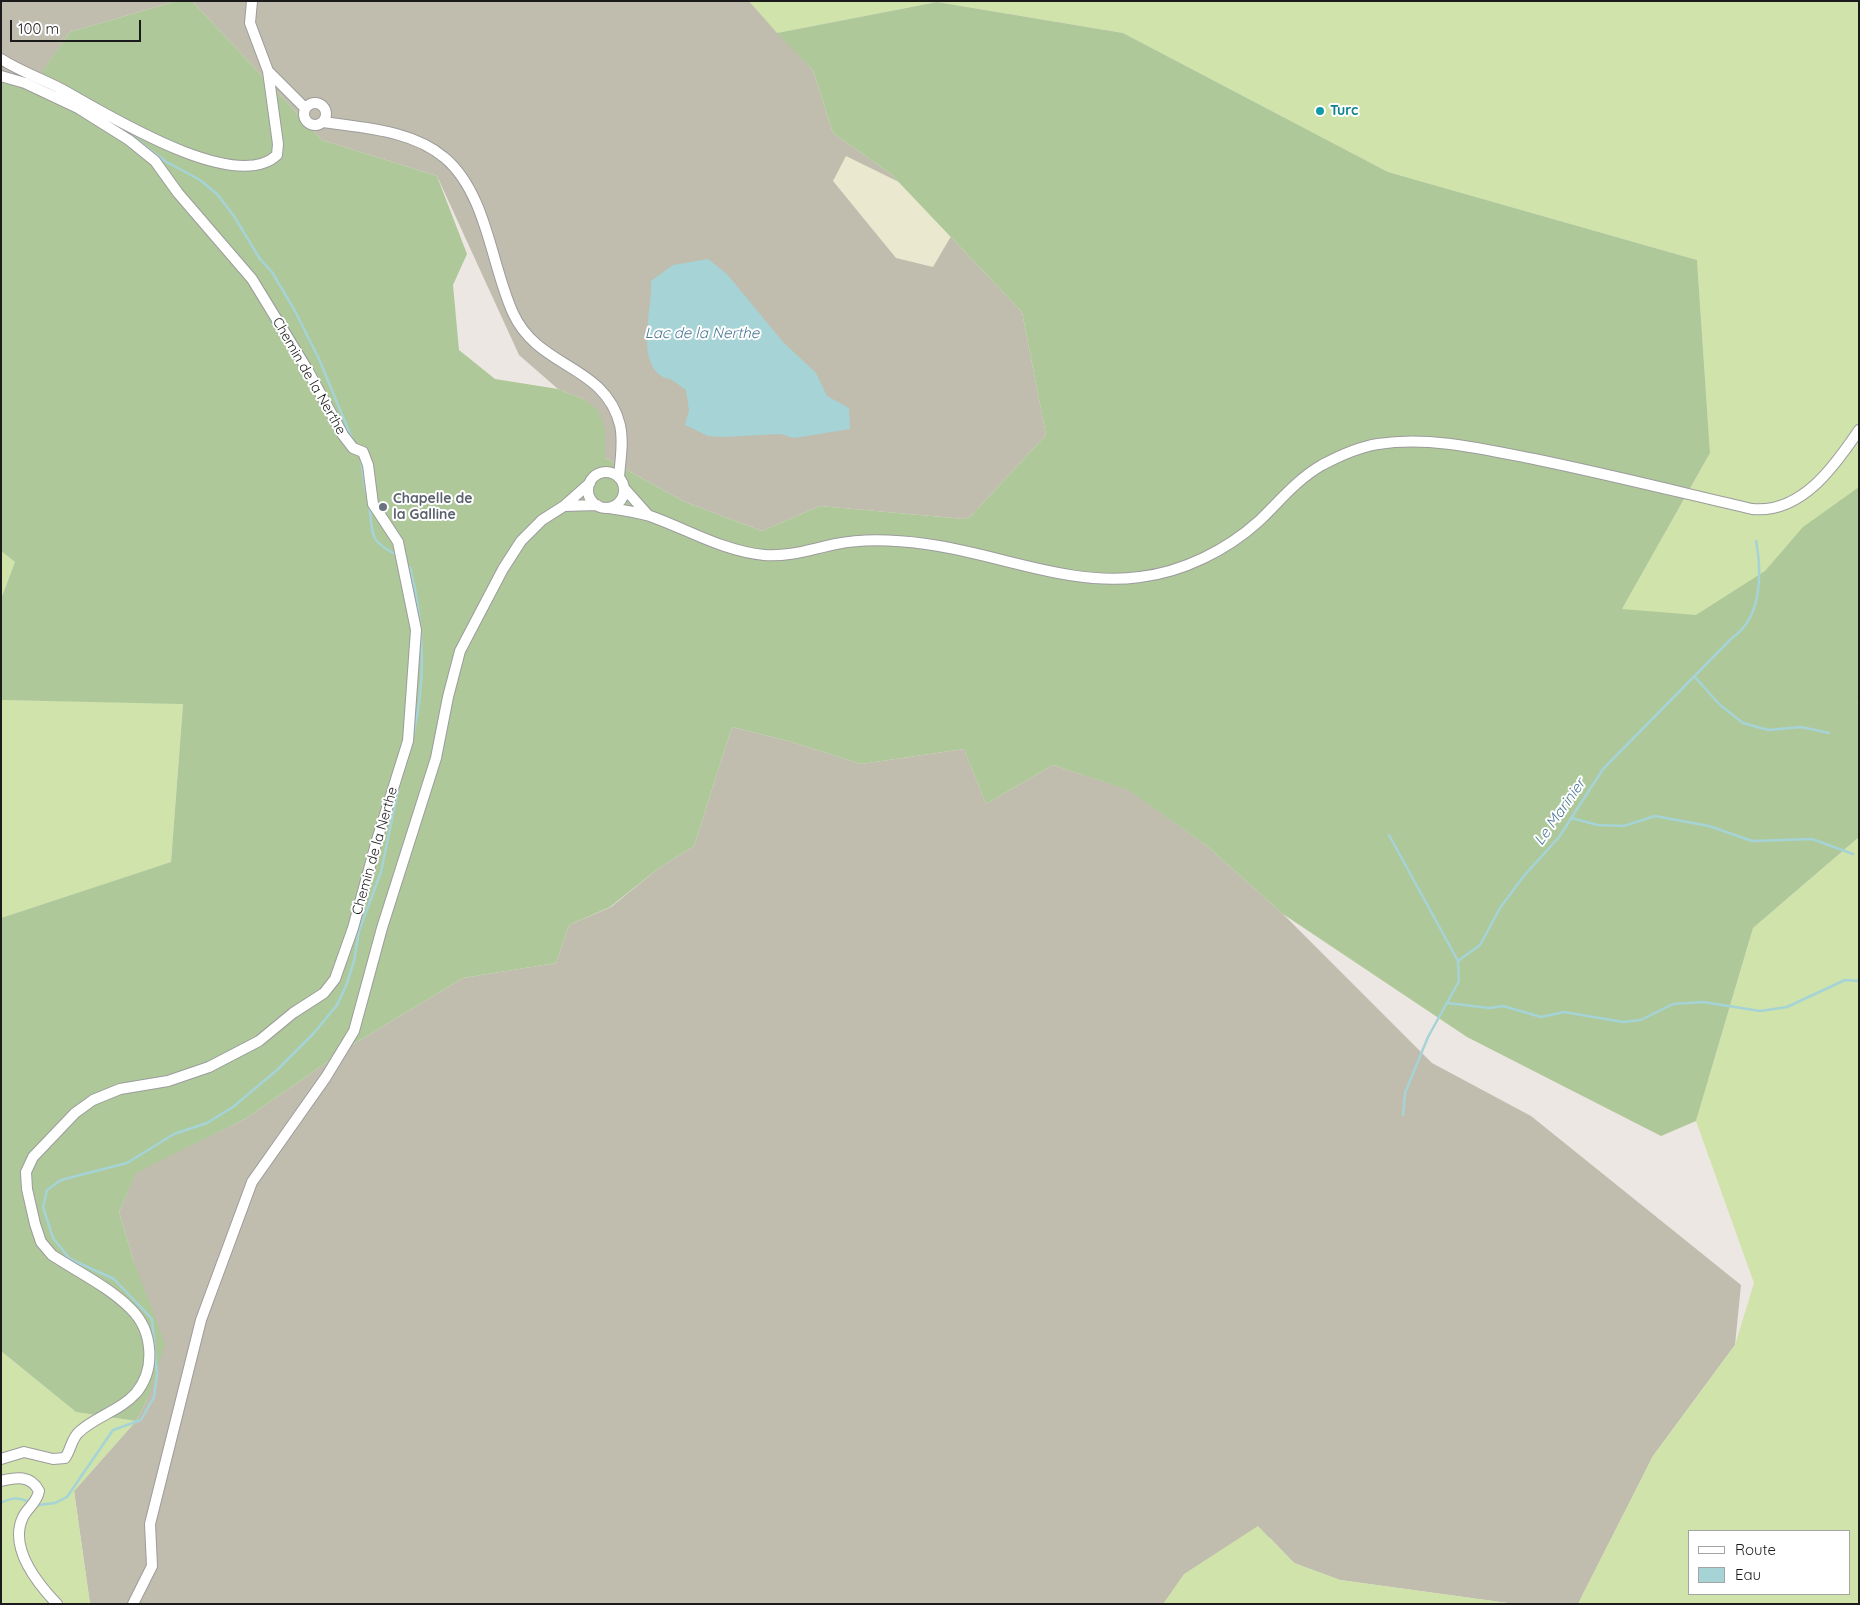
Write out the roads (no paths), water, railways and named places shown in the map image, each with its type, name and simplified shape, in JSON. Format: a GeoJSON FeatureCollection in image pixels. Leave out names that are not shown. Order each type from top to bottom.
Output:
{"type":"FeatureCollection","features":[{"type":"Feature","properties":{"kind":"street"},"geometry":{"type":"LineString","coordinates":[[1,59],[169,147],[209,161],[246,165],[263,164],[277,155],[278,144],[274,98],[268,71],[250,23],[252,1]]}},
{"type":"Feature","properties":{"kind":"street"},"geometry":{"type":"LineString","coordinates":[[268,71],[305,108]]}},
{"type":"Feature","properties":{"kind":"street","name":"Chemin de la Nerthe"},"geometry":{"type":"LineString","coordinates":[[1,76],[25,83],[59,98],[129,140],[142,150],[155,161],[178,193],[252,279],[307,368],[343,436],[353,448],[363,452],[368,465],[372,504],[398,542],[416,630],[408,741],[377,840],[353,928],[335,978],[324,993],[293,1013],[259,1041],[209,1067],[168,1081],[120,1089],[86,1104],[51,1136],[29,1163],[26,1179],[27,1189],[35,1224],[44,1246],[52,1255],[130,1308],[139,1320],[146,1335],[150,1359],[149,1369],[137,1391],[120,1407],[78,1432],[65,1458],[53,1459],[24,1452],[1,1459]]}},
{"type":"Feature","properties":{"kind":"street"},"geometry":{"type":"LineString","coordinates":[[323,122],[326,114],[321,105],[311,103],[305,108],[303,116],[307,123],[314,126],[323,122],[382,131],[414,139],[445,158],[456,170],[472,193],[480,212],[503,286],[518,324],[545,352],[599,386],[618,418],[622,498],[609,508]]}},
{"type":"Feature","properties":{"kind":"street"},"geometry":{"type":"LineString","coordinates":[[564,506],[597,505],[648,515],[715,543],[752,553],[787,555],[848,542],[908,542],[985,554],[1067,574],[1127,579],[1167,571],[1216,551],[1258,522],[1306,475],[1345,454],[1376,444],[1411,441],[1472,447],[1594,472],[1752,509],[1768,510],[1784,506],[1812,488],[1835,463],[1859,430]]}},
{"type":"Feature","properties":{"kind":"street"},"geometry":{"type":"LineString","coordinates":[[608,472],[620,444]]}},
{"type":"Feature","properties":{"kind":"street"},"geometry":{"type":"LineString","coordinates":[[133,1604],[152,1566],[150,1524],[201,1320],[252,1182],[326,1077],[354,1031],[382,928],[436,758],[448,697],[460,651],[516,549],[542,520],[564,506],[597,475],[608,472]]}},
{"type":"Feature","properties":{"kind":"street"},"geometry":{"type":"LineString","coordinates":[[608,472],[622,483],[648,515]]}},
{"type":"Feature","properties":{"kind":"street"},"geometry":{"type":"LineString","coordinates":[[590,483],[589,493],[597,505]]}},
{"type":"Feature","properties":{"kind":"street"},"geometry":{"type":"LineString","coordinates":[[1,1481],[15,1478],[27,1479],[39,1491],[34,1504],[23,1517],[20,1536],[23,1556],[31,1574],[57,1604]]}},
{"type":"Feature","properties":{"kind":"water","name":"Lac de la Nerthe"},"geometry":{"type":"Polygon","coordinates":[[[708,259],[727,274],[783,342],[816,373],[827,396],[849,408],[850,429],[794,438],[780,434],[723,437],[708,436],[685,425],[689,410],[686,390],[672,380],[663,377],[655,369],[650,359],[647,346],[647,332],[651,281],[673,265],[708,259]]]}},
{"type":"Feature","properties":{"kind":"waterway"},"geometry":{"type":"LineString","coordinates":[[132,136],[165,161],[200,180],[217,194],[234,216],[260,259],[272,272],[295,311],[319,359],[353,441]]}},
{"type":"Feature","properties":{"kind":"waterway"},"geometry":{"type":"LineString","coordinates":[[361,460],[366,492]]}},
{"type":"Feature","properties":{"kind":"waterway"},"geometry":{"type":"LineString","coordinates":[[369,505],[374,536],[381,545],[398,556]]}},
{"type":"Feature","properties":{"kind":"waterway","name":"Le Marinier"},"geometry":{"type":"LineString","coordinates":[[1403,1115],[1405,1093],[1428,1037],[1459,981],[1458,961],[1480,945],[1500,908],[1523,877],[1559,837],[1603,769],[1742,629],[1749,619],[1754,607],[1759,580],[1756,541]]}},
{"type":"Feature","properties":{"kind":"waterway"},"geometry":{"type":"LineString","coordinates":[[410,567],[421,630],[422,652],[420,694],[413,736]]}},
{"type":"Feature","properties":{"kind":"waterway"},"geometry":{"type":"LineString","coordinates":[[1694,676],[1720,705],[1743,723],[1768,730],[1801,727],[1829,733]]}},
{"type":"Feature","properties":{"kind":"waterway"},"geometry":{"type":"LineString","coordinates":[[39,1505],[55,1503],[67,1497],[113,1430],[141,1420],[154,1397],[157,1374],[152,1319],[114,1279],[70,1259],[53,1238],[43,1207],[47,1190],[61,1180],[127,1163],[174,1134],[207,1123],[233,1107],[277,1070],[313,1034],[337,1005],[346,986],[354,961],[359,931],[381,872],[399,785]]}},
{"type":"Feature","properties":{"kind":"waterway"},"geometry":{"type":"LineString","coordinates":[[1571,818],[1598,825],[1624,826],[1655,816],[1709,826],[1752,841],[1812,839],[1853,854]]}},
{"type":"Feature","properties":{"kind":"waterway"},"geometry":{"type":"LineString","coordinates":[[1389,835],[1458,961]]}},
{"type":"Feature","properties":{"kind":"waterway"},"geometry":{"type":"LineString","coordinates":[[1447,1003],[1490,1008],[1503,1006],[1541,1017],[1564,1012],[1623,1022],[1641,1020],[1673,1004],[1703,1002],[1760,1011],[1787,1007],[1845,980],[1859,981]]}},
{"type":"Feature","properties":{"kind":"waterway"},"geometry":{"type":"LineString","coordinates":[[1,1503],[14,1499],[27,1501]]}},
{"type":"Feature","properties":{"kind":"place","name":"Turc"},"geometry":{"type":"Point","coordinates":[1320,111]}},
{"type":"Feature","properties":{"kind":"place","name":"Chapelle de la Galline"},"geometry":{"type":"Point","coordinates":[383,507]}}]}
